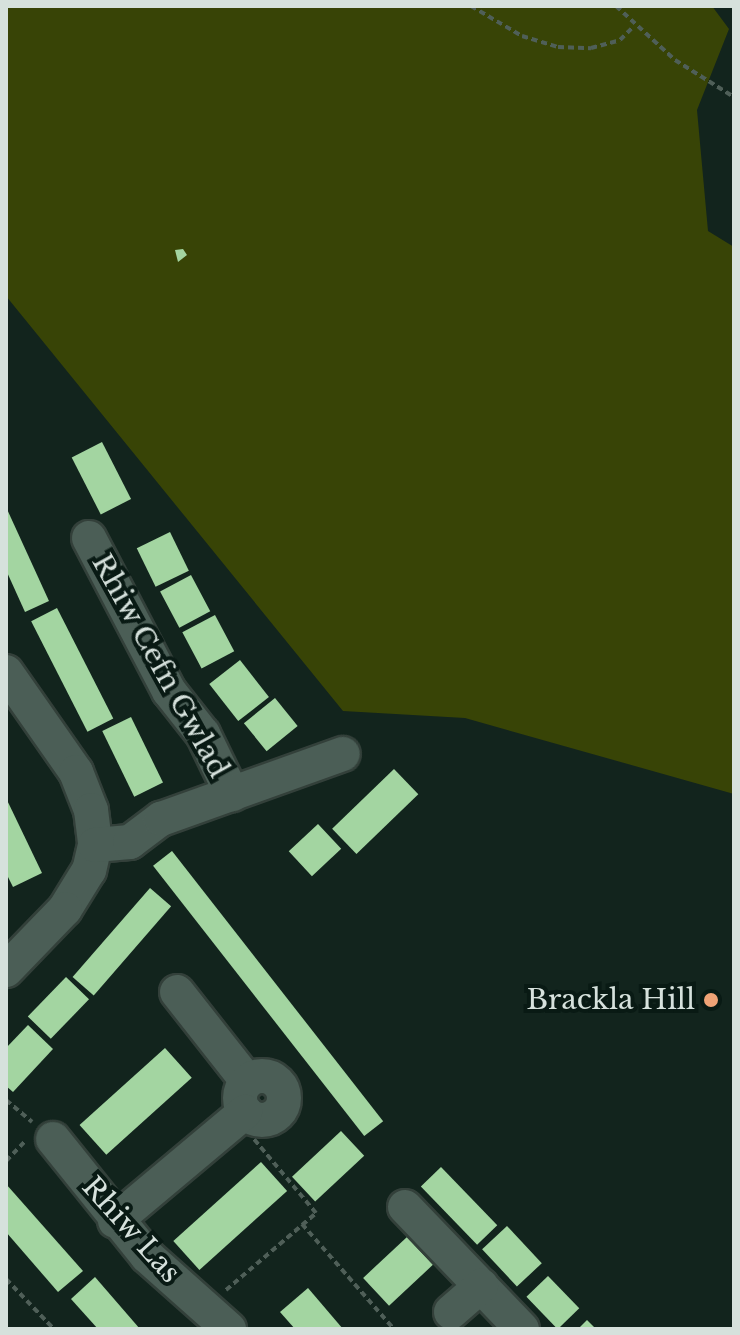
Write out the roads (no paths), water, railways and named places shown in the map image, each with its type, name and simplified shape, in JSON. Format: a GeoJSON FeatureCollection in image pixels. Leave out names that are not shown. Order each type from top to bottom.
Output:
{"type":"FeatureCollection","features":[{"type":"Feature","properties":{"kind":"street","name":"Rhiw Cefn Gwlad"},"geometry":{"type":"LineString","coordinates":[[89,538],[169,691],[203,734],[232,794]]}},
{"type":"Feature","properties":{"kind":"street"},"geometry":{"type":"LineString","coordinates":[[6,672],[76,772],[91,810],[95,845],[89,870],[65,909],[6,970]]}},
{"type":"Feature","properties":{"kind":"street"},"geometry":{"type":"LineString","coordinates":[[95,845],[130,842],[161,819],[232,794],[285,791],[343,754]]}},
{"type":"Feature","properties":{"kind":"street"},"geometry":{"type":"LineString","coordinates":[[115,1221],[243,1104],[177,992]]}},
{"type":"Feature","properties":{"kind":"street","name":"Rhiw Las"},"geometry":{"type":"LineString","coordinates":[[60,1146],[115,1221],[217,1318]]}},
{"type":"Feature","properties":{"kind":"street"},"geometry":{"type":"LineString","coordinates":[[405,1207],[522,1329]]}},
{"type":"Feature","properties":{"kind":"street"},"geometry":{"type":"LineString","coordinates":[[451,1312],[481,1286]]}},
{"type":"Feature","properties":{"kind":"place","name":"Brackla Hill"},"geometry":{"type":"Point","coordinates":[711,1000]}}]}
